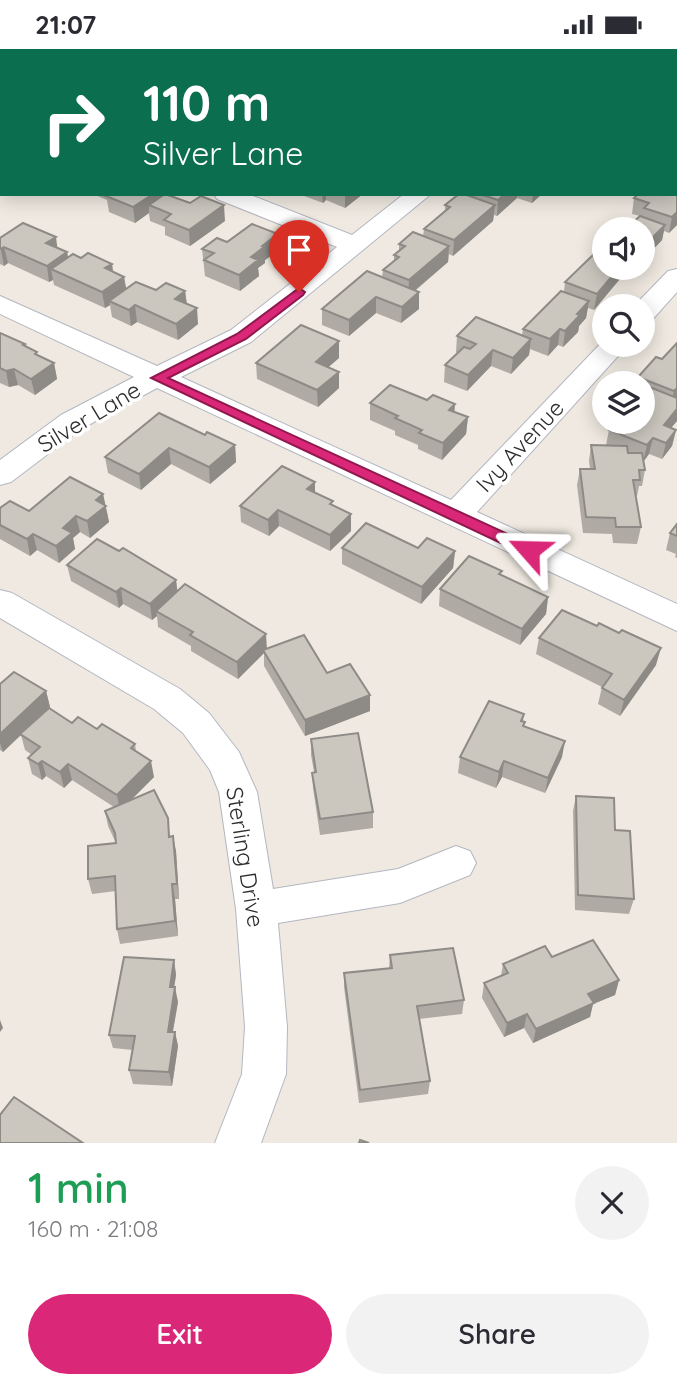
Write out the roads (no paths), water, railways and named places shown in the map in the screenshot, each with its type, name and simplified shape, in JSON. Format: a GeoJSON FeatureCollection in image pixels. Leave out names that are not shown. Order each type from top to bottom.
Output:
{"type":"FeatureCollection","features":[{"type":"Feature","properties":{"kind":"street"},"geometry":{"type":"LineString","coordinates":[[231,196],[356,245]]}},
{"type":"Feature","properties":{"kind":"street","name":"Silver Lane"},"geometry":{"type":"LineString","coordinates":[[0,475],[71,422],[106,402],[242,336],[417,196]]}},
{"type":"Feature","properties":{"kind":"street"},"geometry":{"type":"LineString","coordinates":[[655,300],[677,277]]}},
{"type":"Feature","properties":{"kind":"street"},"geometry":{"type":"LineString","coordinates":[[0,304],[677,618]]}},
{"type":"Feature","properties":{"kind":"street","name":"Ivy Avenue"},"geometry":{"type":"LineString","coordinates":[[455,516],[603,357]]}},
{"type":"Feature","properties":{"kind":"street","name":"Sterling Drive"},"geometry":{"type":"LineString","coordinates":[[0,602],[167,699],[196,723],[226,762],[238,792],[256,909],[266,1027],[264,1074],[238,1143]]}},
{"type":"Feature","properties":{"kind":"street"},"geometry":{"type":"LineString","coordinates":[[256,909],[400,886],[456,863]]}}]}
